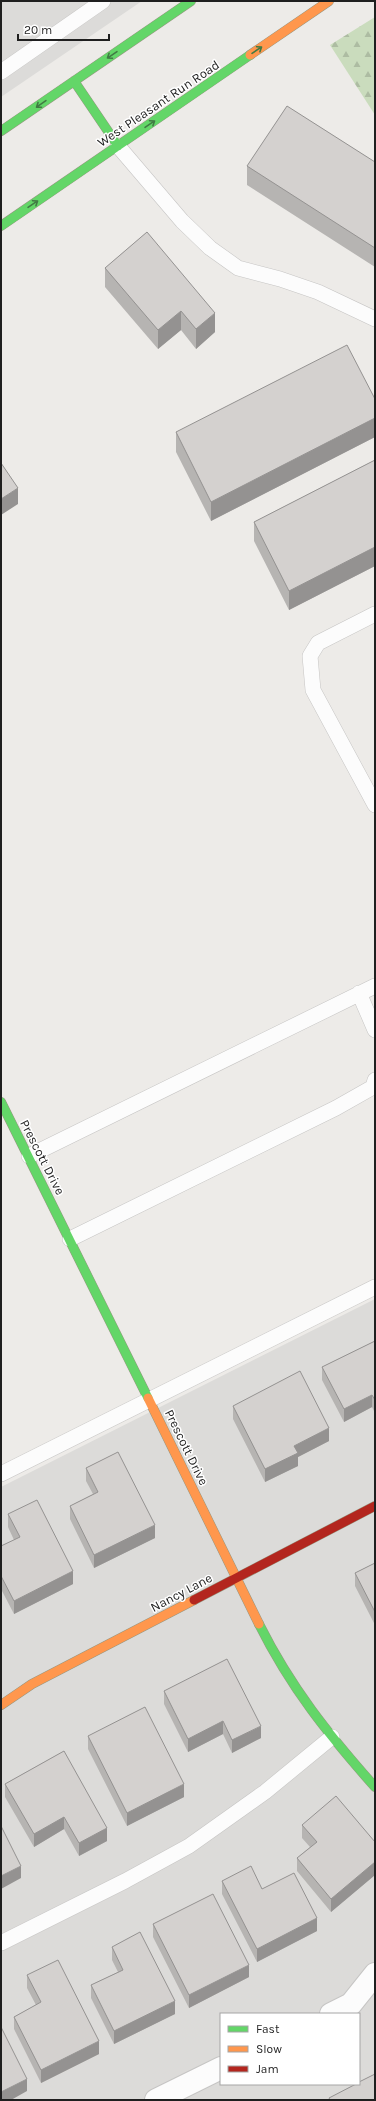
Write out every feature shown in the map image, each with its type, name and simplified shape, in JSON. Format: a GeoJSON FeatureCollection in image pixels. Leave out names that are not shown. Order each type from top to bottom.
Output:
{"type":"FeatureCollection","features":[{"type":"Feature","properties":{"kind":"street"},"geometry":{"type":"LineString","coordinates":[[1,131],[191,1]]}},
{"type":"Feature","properties":{"kind":"street","name":"West Pleasant Run Road"},"geometry":{"type":"LineString","coordinates":[[1,226],[329,1]]}},
{"type":"Feature","properties":{"kind":"street"},"geometry":{"type":"LineString","coordinates":[[74,81],[118,146]]}},
{"type":"Feature","properties":{"kind":"street","name":"Prescott Drive"},"geometry":{"type":"LineString","coordinates":[[1,1102],[237,1577],[265,1639],[287,1675],[321,1725],[375,1787]]}},
{"type":"Feature","properties":{"kind":"street","name":"Nancy Lane"},"geometry":{"type":"LineString","coordinates":[[1,1705],[32,1684],[375,1506]]}},
{"type":"Feature","properties":{"kind":"street"},"geometry":{"type":"LineString","coordinates":[[333,2013],[351,2004],[375,1974]]}},
{"type":"Feature","properties":{"kind":"street"},"geometry":{"type":"LineString","coordinates":[[156,2100],[220,2068]]}},
{"type":"Feature","properties":{"kind":"lane"},"geometry":{"type":"LineString","coordinates":[[1,72],[103,1]]}},
{"type":"Feature","properties":{"kind":"lane"},"geometry":{"type":"LineString","coordinates":[[118,146],[182,221],[210,248],[238,268],[280,279],[318,292],[375,319]]}},
{"type":"Feature","properties":{"kind":"lane"},"geometry":{"type":"LineString","coordinates":[[375,614],[318,643],[310,656],[313,690],[375,805]]}},
{"type":"Feature","properties":{"kind":"lane"},"geometry":{"type":"LineString","coordinates":[[29,1156],[375,986]]}},
{"type":"Feature","properties":{"kind":"lane"},"geometry":{"type":"LineString","coordinates":[[359,993],[375,1030]]}},
{"type":"Feature","properties":{"kind":"lane"},"geometry":{"type":"LineString","coordinates":[[70,1239],[336,1108],[373,1087],[375,1080]]}},
{"type":"Feature","properties":{"kind":"lane"},"geometry":{"type":"LineString","coordinates":[[1,1474],[375,1287]]}},
{"type":"Feature","properties":{"kind":"lane"},"geometry":{"type":"LineString","coordinates":[[1,1944],[125,1881],[189,1846],[265,1792],[332,1737]]}},
{"type":"Feature","properties":{"kind":"shaded area"},"geometry":{"type":"Polygon","coordinates":[[[1,1],[142,1],[1,97],[1,1]]]}},
{"type":"Feature","properties":{"kind":"shaded area"},"geometry":{"type":"Polygon","coordinates":[[[375,1299],[375,2100],[1,2100],[1,1487],[375,1299]]]}},
{"type":"Feature","properties":{"kind":"green space"},"geometry":{"type":"Polygon","coordinates":[[[375,17],[375,115],[330,45],[375,17]]]}},
{"type":"Feature","properties":{"kind":"building"},"geometry":{"type":"Polygon","coordinates":[[[287,106],[375,162],[375,248],[247,166],[287,106]]]}},
{"type":"Feature","properties":{"kind":"building"},"geometry":{"type":"Polygon","coordinates":[[[147,232],[215,313],[196,329],[181,311],[158,330],[105,268],[147,232]]]}},
{"type":"Feature","properties":{"kind":"building"},"geometry":{"type":"Polygon","coordinates":[[[347,345],[375,399],[375,418],[211,502],[176,432],[347,345]]]}},
{"type":"Feature","properties":{"kind":"building"},"geometry":{"type":"Polygon","coordinates":[[[375,460],[375,547],[289,591],[254,522],[375,460]]]}},
{"type":"Feature","properties":{"kind":"building"},"geometry":{"type":"Polygon","coordinates":[[[1,463],[18,488],[1,499],[1,463]]]}},
{"type":"Feature","properties":{"kind":"building"},"geometry":{"type":"Polygon","coordinates":[[[375,1341],[375,1400],[372,1395],[344,1409],[322,1367],[375,1341]]]}},
{"type":"Feature","properties":{"kind":"building"},"geometry":{"type":"Polygon","coordinates":[[[300,1371],[329,1428],[294,1446],[298,1453],[265,1469],[233,1406],[300,1371]]]}},
{"type":"Feature","properties":{"kind":"building"},"geometry":{"type":"Polygon","coordinates":[[[118,1452],[155,1525],[94,1555],[70,1506],[98,1492],[86,1468],[118,1452]]]}},
{"type":"Feature","properties":{"kind":"building"},"geometry":{"type":"Polygon","coordinates":[[[37,1500],[73,1571],[14,1601],[1,1576],[1,1546],[20,1537],[8,1514],[37,1500]]]}},
{"type":"Feature","properties":{"kind":"building"},"geometry":{"type":"Polygon","coordinates":[[[375,1563],[375,1612],[355,1573],[375,1563]]]}},
{"type":"Feature","properties":{"kind":"building"},"geometry":{"type":"Polygon","coordinates":[[[227,1659],[261,1726],[232,1740],[223,1721],[188,1739],[164,1691],[227,1659]]]}},
{"type":"Feature","properties":{"kind":"building"},"geometry":{"type":"Polygon","coordinates":[[[145,1707],[184,1784],[127,1813],[88,1736],[145,1707]]]}},
{"type":"Feature","properties":{"kind":"building"},"geometry":{"type":"Polygon","coordinates":[[[64,1751],[107,1828],[79,1843],[64,1817],[34,1834],[5,1784],[64,1751]]]}},
{"type":"Feature","properties":{"kind":"building"},"geometry":{"type":"Polygon","coordinates":[[[336,1796],[375,1842],[375,1862],[331,1899],[297,1858],[317,1842],[302,1825],[336,1796]]]}},
{"type":"Feature","properties":{"kind":"building"},"geometry":{"type":"Polygon","coordinates":[[[1,1826],[21,1866],[1,1876],[1,1826]]]}},
{"type":"Feature","properties":{"kind":"building"},"geometry":{"type":"Polygon","coordinates":[[[251,1866],[262,1889],[294,1873],[317,1918],[257,1949],[222,1881],[251,1866]]]}},
{"type":"Feature","properties":{"kind":"building"},"geometry":{"type":"Polygon","coordinates":[[[213,1894],[249,1965],[189,1995],[153,1924],[213,1894]]]}},
{"type":"Feature","properties":{"kind":"building"},"geometry":{"type":"Polygon","coordinates":[[[140,1932],[175,2001],[114,2031],[91,1985],[123,1970],[112,1947],[140,1932]]]}},
{"type":"Feature","properties":{"kind":"building"},"geometry":{"type":"Polygon","coordinates":[[[58,1960],[99,2041],[41,2070],[14,2017],[41,2002],[27,1975],[58,1960]]]}},
{"type":"Feature","properties":{"kind":"building"},"geometry":{"type":"Polygon","coordinates":[[[1,2027],[27,2079],[1,2092],[1,2027]]]}},
{"type":"Feature","properties":{"kind":"building"},"geometry":{"type":"Polygon","coordinates":[[[375,2074],[375,2100],[330,2100],[329,2098],[354,2085],[360,2085],[360,2082],[375,2074]]]}},
{"type":"Feature","properties":{"kind":"traffic: fast"},"geometry":{"type":"LineString","coordinates":[[1,131],[191,1]]}},
{"type":"Feature","properties":{"kind":"traffic: fast"},"geometry":{"type":"LineString","coordinates":[[1,226],[250,55]]}},
{"type":"Feature","properties":{"kind":"traffic: fast"},"geometry":{"type":"LineString","coordinates":[[74,81],[118,146]]}},
{"type":"Feature","properties":{"kind":"traffic: fast"},"geometry":{"type":"LineString","coordinates":[[1,1102],[148,1398]]}},
{"type":"Feature","properties":{"kind":"traffic: fast"},"geometry":{"type":"LineString","coordinates":[[259,1624],[284,1669],[311,1710],[375,1787]]}},
{"type":"Feature","properties":{"kind":"traffic: slow"},"geometry":{"type":"LineString","coordinates":[[250,55],[329,1]]}},
{"type":"Feature","properties":{"kind":"traffic: slow"},"geometry":{"type":"LineString","coordinates":[[148,1398],[259,1624]]}},
{"type":"Feature","properties":{"kind":"traffic: slow"},"geometry":{"type":"LineString","coordinates":[[1,1705],[32,1684],[194,1600]]}},
{"type":"Feature","properties":{"kind":"traffic: jam"},"geometry":{"type":"LineString","coordinates":[[194,1600],[375,1506]]}}]}
